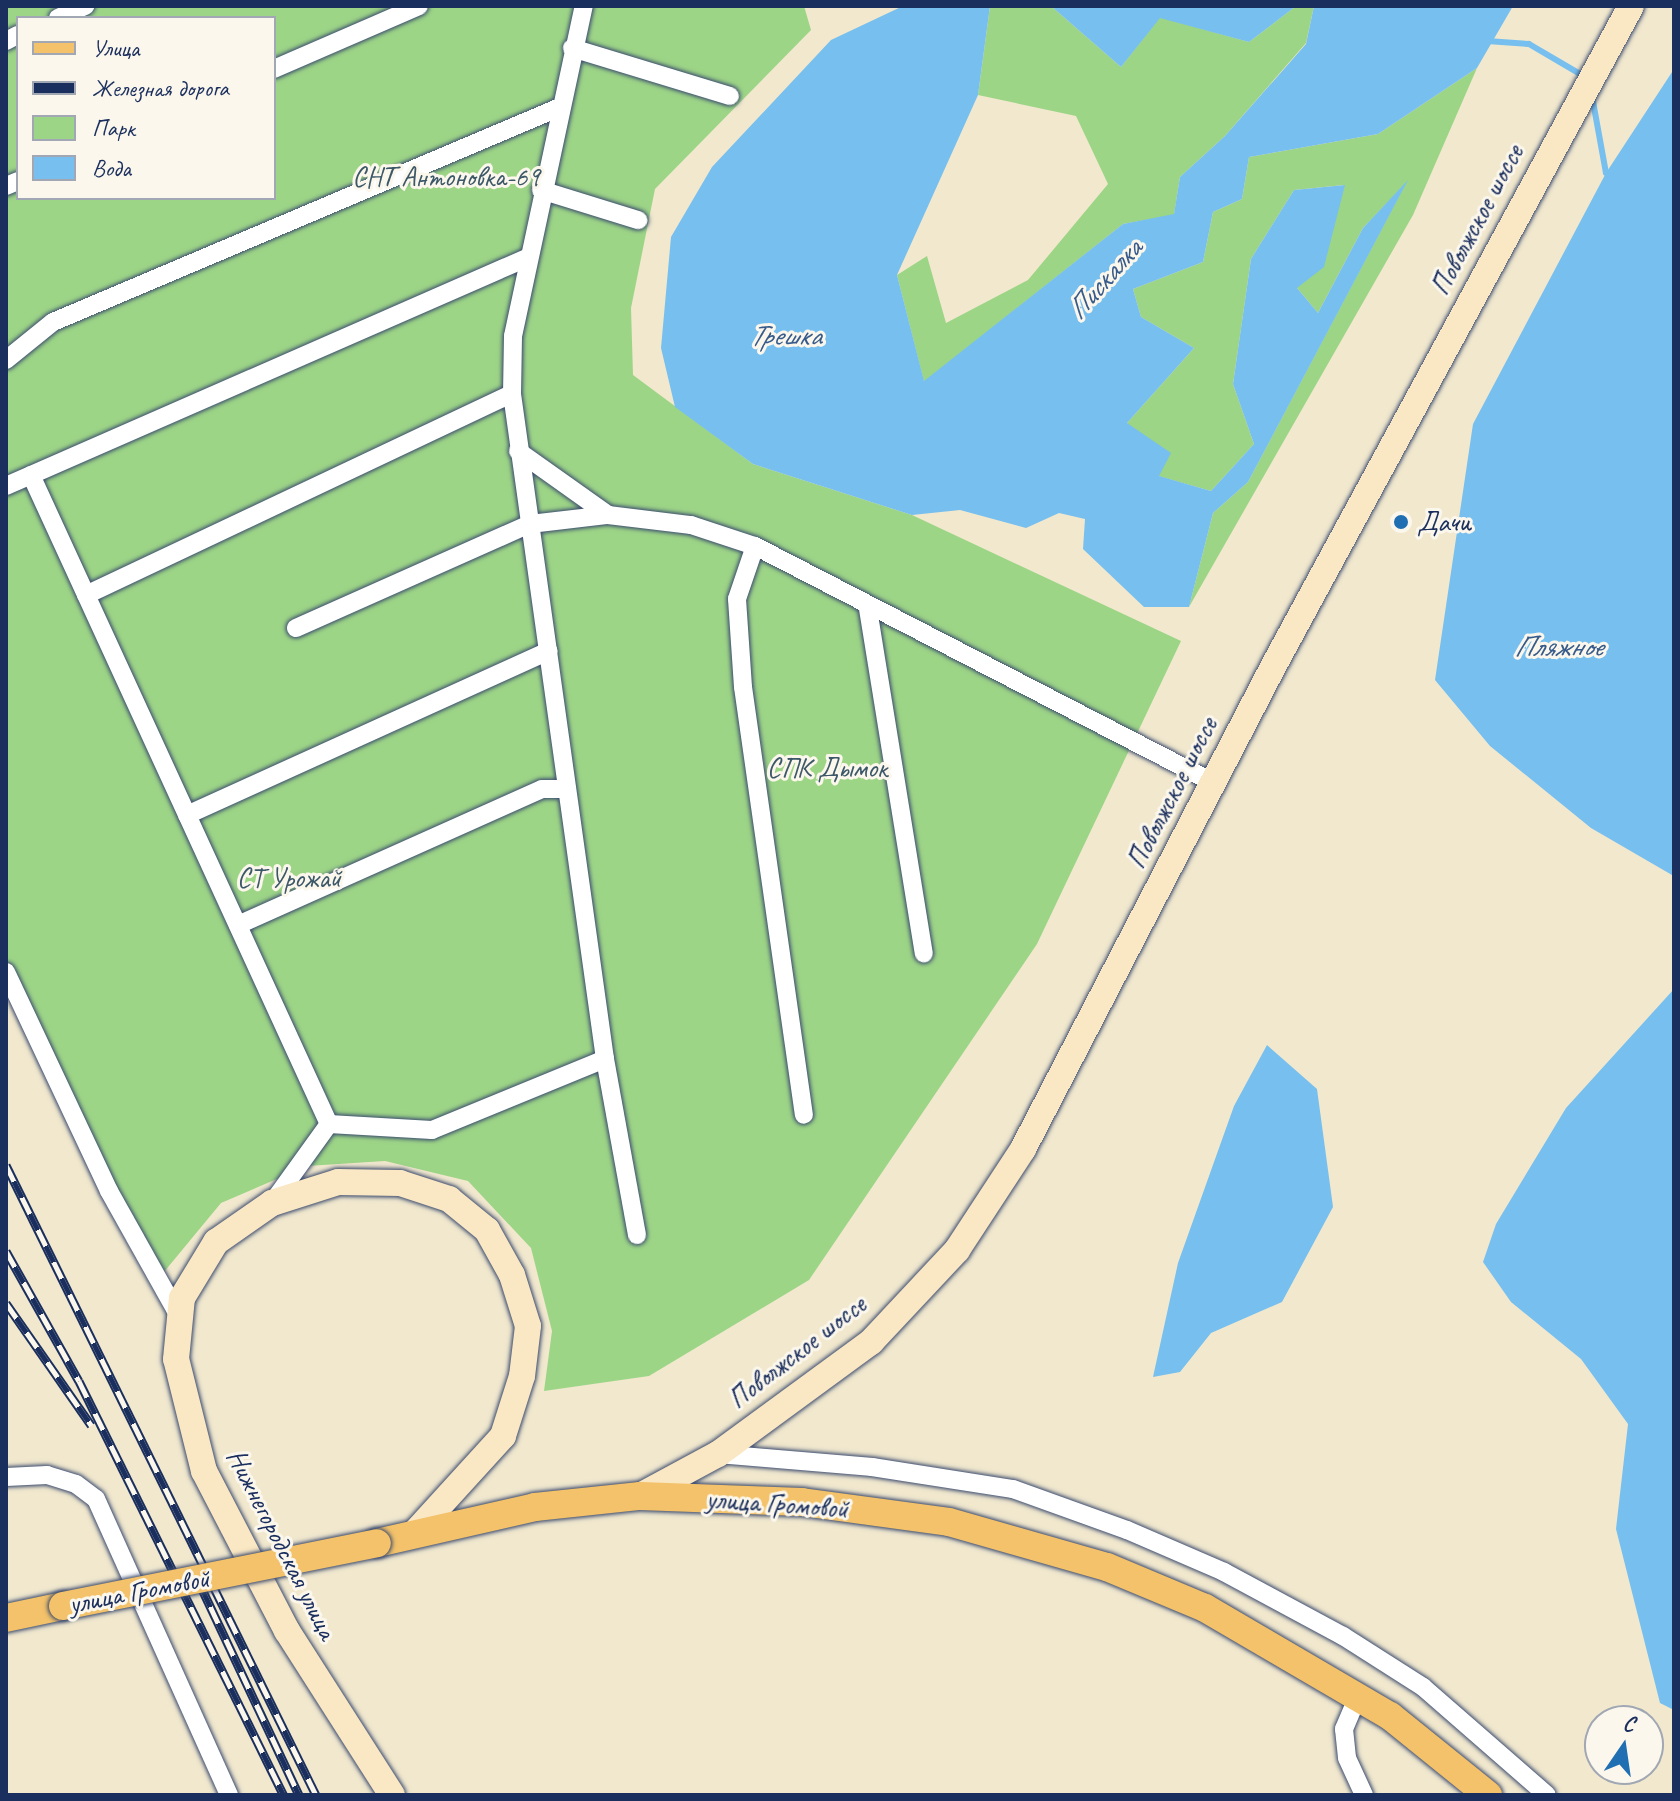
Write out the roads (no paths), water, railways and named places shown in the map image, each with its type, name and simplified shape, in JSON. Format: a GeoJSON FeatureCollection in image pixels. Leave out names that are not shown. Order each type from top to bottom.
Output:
{"type":"FeatureCollection","features":[{"type":"Feature","properties":{"kind":"main road","name":"Поволжское шоссе"},"geometry":{"type":"LineString","coordinates":[[640,1496],[718,1454],[871,1342],[957,1250],[1023,1149],[1214,783],[1631,6]]}},
{"type":"Feature","properties":{"kind":"main road","name":"Нижнегородская улица"},"geometry":{"type":"LineString","coordinates":[[392,1795],[287,1631],[204,1471],[176,1359],[182,1298],[216,1242],[272,1203],[338,1182],[400,1183],[449,1199],[487,1230],[512,1275],[528,1326],[522,1376],[503,1436],[413,1535]]}},
{"type":"Feature","properties":{"kind":"main road","name":"улица Громовой"},"geometry":{"type":"LineString","coordinates":[[6,1618],[377,1543],[535,1507],[640,1496],[802,1502],[949,1522],[1107,1567],[1205,1608],[1358,1696],[1488,1795]]}},
{"type":"Feature","properties":{"kind":"street"},"geometry":{"type":"LineString","coordinates":[[62,16],[85,6]]}},
{"type":"Feature","properties":{"kind":"street"},"geometry":{"type":"LineString","coordinates":[[276,68],[419,6]]}},
{"type":"Feature","properties":{"kind":"street"},"geometry":{"type":"LineString","coordinates":[[584,6],[558,108],[513,336],[512,394],[605,1059],[637,1235]]}},
{"type":"Feature","properties":{"kind":"street"},"geometry":{"type":"LineString","coordinates":[[572,48],[730,96]]}},
{"type":"Feature","properties":{"kind":"street"},"geometry":{"type":"LineString","coordinates":[[6,360],[53,322],[558,108]]}},
{"type":"Feature","properties":{"kind":"street"},"geometry":{"type":"LineString","coordinates":[[541,190],[638,220]]}},
{"type":"Feature","properties":{"kind":"street"},"geometry":{"type":"LineString","coordinates":[[6,486],[529,257]]}},
{"type":"Feature","properties":{"kind":"street"},"geometry":{"type":"LineString","coordinates":[[86,595],[512,394]]}},
{"type":"Feature","properties":{"kind":"street"},"geometry":{"type":"LineString","coordinates":[[518,451],[608,515]]}},
{"type":"Feature","properties":{"kind":"street"},"geometry":{"type":"LineString","coordinates":[[31,475],[329,1124]]}},
{"type":"Feature","properties":{"kind":"street"},"geometry":{"type":"LineString","coordinates":[[296,628],[530,524],[608,515],[691,525],[755,546],[868,609],[1214,783]]}},
{"type":"Feature","properties":{"kind":"street"},"geometry":{"type":"LineString","coordinates":[[755,546],[737,599],[743,687],[804,1115]]}},
{"type":"Feature","properties":{"kind":"street"},"geometry":{"type":"LineString","coordinates":[[868,609],[924,953]]}},
{"type":"Feature","properties":{"kind":"street"},"geometry":{"type":"LineString","coordinates":[[187,815],[548,651]]}},
{"type":"Feature","properties":{"kind":"street"},"geometry":{"type":"LineString","coordinates":[[238,925],[542,789],[567,789]]}},
{"type":"Feature","properties":{"kind":"street"},"geometry":{"type":"LineString","coordinates":[[6,972],[109,1191],[180,1318]]}},
{"type":"Feature","properties":{"kind":"street"},"geometry":{"type":"LineString","coordinates":[[329,1124],[432,1130],[605,1059]]}},
{"type":"Feature","properties":{"kind":"street"},"geometry":{"type":"LineString","coordinates":[[272,1203],[329,1124]]}},
{"type":"Feature","properties":{"kind":"street"},"geometry":{"type":"LineString","coordinates":[[718,1454],[872,1467],[1013,1489],[1127,1530],[1224,1572],[1343,1636],[1423,1687],[1547,1795]]}},
{"type":"Feature","properties":{"kind":"street"},"geometry":{"type":"LineString","coordinates":[[6,1477],[47,1475],[76,1484],[96,1499],[229,1795]]}},
{"type":"Feature","properties":{"kind":"street"},"geometry":{"type":"LineString","coordinates":[[1358,1696],[1344,1729],[1347,1758],[1364,1795]]}},
{"type":"Feature","properties":{"kind":"water","name":"Трешка"},"geometry":{"type":"Polygon","coordinates":[[[903,6],[990,6],[978,95],[897,275],[924,381],[1123,224],[1174,214],[1180,177],[1225,136],[1306,44],[1314,6],[1513,6],[1477,68],[1378,134],[1249,157],[1242,199],[1213,212],[1203,262],[1133,289],[1141,317],[1194,348],[1127,423],[1171,453],[1159,476],[1211,491],[1254,444],[1233,384],[1251,259],[1294,190],[1345,185],[1324,267],[1297,288],[1318,313],[1363,228],[1408,180],[1248,482],[1213,513],[1189,607],[1144,607],[1083,549],[1085,519],[1059,513],[1026,528],[960,510],[912,515],[753,464],[675,407],[661,348],[671,237],[712,167],[831,40],[903,6]]]}},
{"type":"Feature","properties":{"kind":"water"},"geometry":{"type":"Polygon","coordinates":[[[1051,6],[1296,6],[1249,42],[1160,18],[1121,67],[1051,6]]]}},
{"type":"Feature","properties":{"kind":"water","name":"Пляжное"},"geometry":{"type":"Polygon","coordinates":[[[1674,69],[1674,953],[1672,875],[1591,828],[1490,746],[1435,680],[1473,424],[1606,173],[1674,69]]]}},
{"type":"Feature","properties":{"kind":"water"},"geometry":{"type":"Polygon","coordinates":[[[1674,989],[1674,1710],[1660,1703],[1616,1529],[1628,1424],[1581,1359],[1511,1302],[1483,1262],[1496,1224],[1566,1108],[1674,989]]]}},
{"type":"Feature","properties":{"kind":"water"},"geometry":{"type":"Polygon","coordinates":[[[1267,1045],[1317,1089],[1333,1207],[1282,1302],[1211,1333],[1180,1372],[1153,1377],[1178,1263],[1234,1106],[1267,1045]]]}},
{"type":"Feature","properties":{"kind":"waterway","name":"Пискалка"},"geometry":{"type":"LineString","coordinates":[[1487,41],[1529,44],[1587,78]]}},
{"type":"Feature","properties":{"kind":"waterway","name":"Пискалка"},"geometry":{"type":"LineString","coordinates":[[1592,96],[1606,173],[1611,176]]}},
{"type":"Feature","properties":{"kind":"railway"},"geometry":{"type":"LineString","coordinates":[[6,1165],[316,1795]]}},
{"type":"Feature","properties":{"kind":"railway"},"geometry":{"type":"LineString","coordinates":[[6,1251],[79,1381],[284,1795]]}},
{"type":"Feature","properties":{"kind":"railway"},"geometry":{"type":"LineString","coordinates":[[6,1303],[91,1425]]}},
{"type":"Feature","properties":{"kind":"railway"},"geometry":{"type":"LineString","coordinates":[[195,1574],[299,1795]]}},
{"type":"Feature","properties":{"kind":"place","name":"Дачи"},"geometry":{"type":"Point","coordinates":[1401,522]}},
{"type":"Feature","properties":{"kind":"park label","name":"СНТ Антоновка-69"},"geometry":{"type":"Point","coordinates":[446,177]}},
{"type":"Feature","properties":{"kind":"park label","name":"СПК Дымок"},"geometry":{"type":"Point","coordinates":[827,768]}},
{"type":"Feature","properties":{"kind":"park label","name":"СТ Урожай"},"geometry":{"type":"Point","coordinates":[289,878]}}]}
